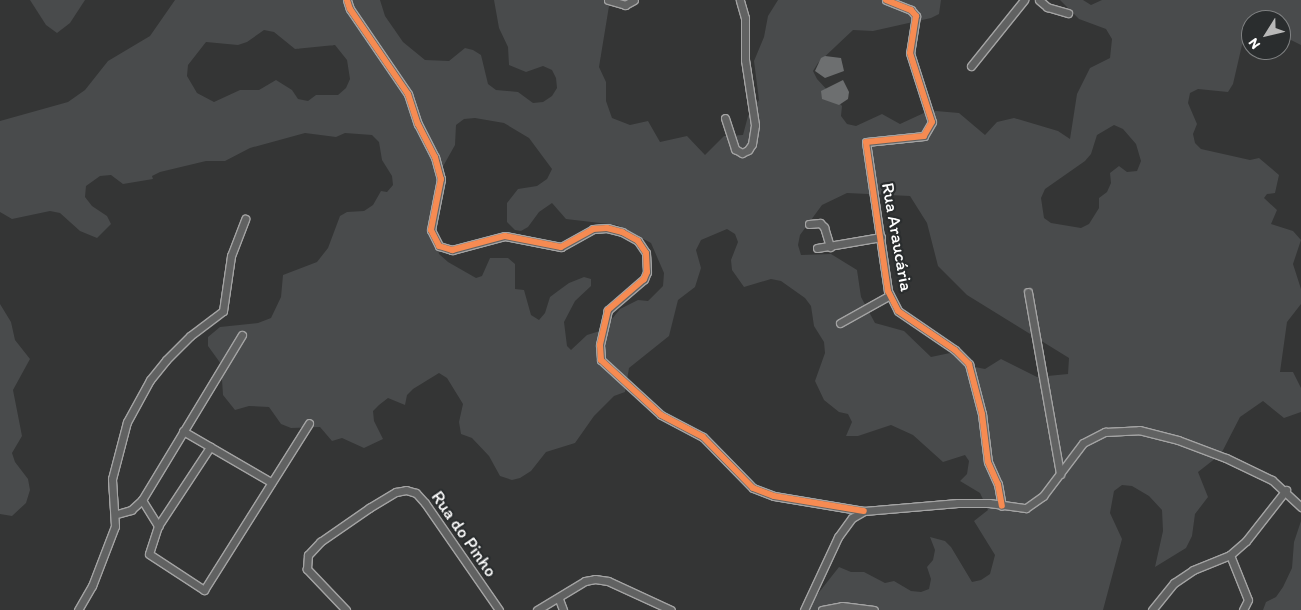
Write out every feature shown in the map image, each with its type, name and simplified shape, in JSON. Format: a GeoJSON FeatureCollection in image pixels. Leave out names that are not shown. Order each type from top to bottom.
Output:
{"type":"FeatureCollection","features":[{"type":"Feature","properties":{"kind":"street"},"geometry":{"type":"LineString","coordinates":[[347,0],[350,9],[408,94],[418,124],[435,157],[441,179],[431,230],[440,246],[452,250],[505,236],[561,247],[593,229],[607,228],[622,232],[638,241],[646,253],[647,272],[639,283],[608,310],[600,346],[601,360],[661,415],[703,437],[753,488],[774,496],[864,511],[958,503],[1017,509],[1033,505],[1080,448],[1094,437],[1105,432],[1139,430],[1178,440],[1226,458],[1272,480],[1286,490],[1301,507]]}},
{"type":"Feature","properties":{"kind":"street"},"geometry":{"type":"LineString","coordinates":[[608,0],[625,5],[634,0]]}},
{"type":"Feature","properties":{"kind":"street"},"geometry":{"type":"LineString","coordinates":[[725,118],[735,149],[742,152],[748,150],[752,144],[755,126],[745,60],[746,18],[740,0]]}},
{"type":"Feature","properties":{"kind":"street","name":"Rua Araucária"},"geometry":{"type":"LineString","coordinates":[[886,0],[911,10],[916,16],[910,53],[932,122],[924,136],[866,142],[890,295],[898,311],[955,350],[969,364],[982,414],[988,462],[998,484],[1002,506]]}},
{"type":"Feature","properties":{"kind":"street"},"geometry":{"type":"LineString","coordinates":[[970,66],[1024,0]]}},
{"type":"Feature","properties":{"kind":"street"},"geometry":{"type":"LineString","coordinates":[[1039,0],[1068,13]]}},
{"type":"Feature","properties":{"kind":"street"},"geometry":{"type":"LineString","coordinates":[[78,610],[104,558],[117,514],[112,479],[127,422],[150,380],[166,360],[190,336],[223,311],[231,256],[245,219]]}},
{"type":"Feature","properties":{"kind":"street"},"geometry":{"type":"LineString","coordinates":[[809,224],[820,223],[824,227],[830,247]]}},
{"type":"Feature","properties":{"kind":"street"},"geometry":{"type":"LineString","coordinates":[[817,248],[881,237]]}},
{"type":"Feature","properties":{"kind":"street"},"geometry":{"type":"LineString","coordinates":[[1028,292],[1060,474]]}},
{"type":"Feature","properties":{"kind":"street"},"geometry":{"type":"LineString","coordinates":[[840,323],[890,295]]}},
{"type":"Feature","properties":{"kind":"street"},"geometry":{"type":"LineString","coordinates":[[117,514],[130,510],[142,500],[242,335]]}},
{"type":"Feature","properties":{"kind":"street"},"geometry":{"type":"LineString","coordinates":[[210,447],[158,526],[149,554],[204,590],[309,423]]}},
{"type":"Feature","properties":{"kind":"street"},"geometry":{"type":"LineString","coordinates":[[183,432],[271,482]]}},
{"type":"Feature","properties":{"kind":"street","name":"Rua do Pinho"},"geometry":{"type":"LineString","coordinates":[[346,610],[307,569],[308,555],[320,542],[369,508],[396,492],[406,490],[416,492],[426,503],[499,610]]}},
{"type":"Feature","properties":{"kind":"street"},"geometry":{"type":"LineString","coordinates":[[1152,610],[1174,583],[1193,570],[1230,555],[1246,540],[1286,490]]}},
{"type":"Feature","properties":{"kind":"street"},"geometry":{"type":"LineString","coordinates":[[142,500],[158,526]]}},
{"type":"Feature","properties":{"kind":"street"},"geometry":{"type":"LineString","coordinates":[[804,610],[838,537],[852,518],[864,511]]}},
{"type":"Feature","properties":{"kind":"street"},"geometry":{"type":"LineString","coordinates":[[1230,555],[1248,600],[1243,610]]}},
{"type":"Feature","properties":{"kind":"street"},"geometry":{"type":"LineString","coordinates":[[537,610],[559,600],[579,584],[595,579],[608,581],[671,610]]}},
{"type":"Feature","properties":{"kind":"street"},"geometry":{"type":"LineString","coordinates":[[559,600],[563,610]]}},
{"type":"Feature","properties":{"kind":"street"},"geometry":{"type":"LineString","coordinates":[[822,610],[848,606],[874,610]]}},
{"type":"Feature","properties":{"kind":"shaded area"},"geometry":{"type":"Polygon","coordinates":[[[30,0],[85,0],[70,23],[57,33],[46,25],[30,0]]]}},
{"type":"Feature","properties":{"kind":"shaded area"},"geometry":{"type":"Polygon","coordinates":[[[175,0],[380,0],[385,16],[403,42],[425,60],[449,61],[465,48],[473,50],[481,55],[488,84],[496,90],[518,92],[533,103],[543,102],[552,96],[557,88],[556,78],[552,70],[543,66],[526,72],[509,65],[508,47],[499,28],[494,0],[610,0],[599,67],[606,82],[606,101],[612,118],[630,125],[648,121],[660,142],[687,136],[705,155],[724,136],[743,135],[748,116],[759,100],[754,61],[764,37],[768,16],[778,0],[941,0],[939,14],[931,18],[873,31],[853,30],[818,63],[813,71],[817,79],[842,106],[841,116],[847,124],[856,126],[882,114],[900,124],[926,112],[936,111],[959,113],[985,135],[997,122],[1014,118],[1058,131],[1070,139],[1077,94],[1090,68],[1110,58],[1112,39],[1106,29],[1079,19],[1060,0],[1083,0],[1091,5],[1102,0],[1301,0],[1301,45],[1291,40],[1291,10],[1241,10],[1241,49],[1233,84],[1228,92],[1198,89],[1190,93],[1188,103],[1197,124],[1193,134],[1195,143],[1201,149],[1250,160],[1259,158],[1279,175],[1275,193],[1267,194],[1264,198],[1277,210],[1271,224],[1293,231],[1301,240],[1293,264],[1301,289],[1301,304],[1287,322],[1280,372],[1293,372],[1301,388],[1301,412],[1284,418],[1263,401],[1240,417],[1221,454],[1198,472],[1208,497],[1195,514],[1192,536],[1186,548],[1155,567],[1163,531],[1162,510],[1149,496],[1132,486],[1122,485],[1114,491],[1110,513],[1122,539],[1103,610],[805,610],[839,567],[851,572],[864,572],[885,583],[894,581],[911,591],[921,592],[929,589],[931,579],[927,567],[933,560],[935,550],[930,537],[945,541],[951,547],[972,582],[981,580],[990,574],[995,555],[974,521],[988,510],[980,493],[960,481],[967,474],[969,461],[965,455],[943,462],[913,435],[891,425],[858,436],[846,436],[852,422],[848,414],[839,412],[824,400],[815,381],[825,353],[824,342],[814,326],[811,306],[805,298],[781,281],[771,279],[744,287],[732,270],[731,260],[738,242],[735,234],[727,229],[701,240],[696,250],[701,268],[695,287],[678,300],[669,336],[629,368],[625,392],[614,396],[594,416],[575,443],[546,452],[531,471],[520,478],[512,480],[500,476],[489,456],[472,438],[461,434],[459,422],[463,404],[447,378],[439,373],[413,389],[407,395],[405,405],[388,398],[373,411],[374,421],[383,439],[364,448],[342,438],[332,441],[320,427],[291,428],[281,424],[269,407],[249,406],[235,410],[223,395],[221,364],[208,346],[208,337],[220,327],[258,323],[271,318],[281,297],[283,275],[317,262],[328,248],[340,216],[347,212],[364,211],[373,205],[381,191],[387,192],[393,185],[392,176],[382,160],[379,142],[372,135],[345,133],[336,137],[305,133],[250,148],[225,161],[206,161],[160,172],[152,176],[153,179],[123,184],[111,175],[100,176],[86,186],[85,197],[92,206],[107,216],[111,224],[97,238],[80,231],[60,213],[50,211],[12,219],[0,212],[0,121],[68,102],[85,90],[108,61],[150,36],[175,0]],[[264,30],[247,42],[238,45],[206,42],[188,65],[187,76],[197,93],[214,102],[240,90],[259,90],[276,80],[292,90],[298,99],[308,101],[316,95],[338,95],[346,88],[350,79],[347,60],[335,45],[295,49],[274,32],[264,30]],[[475,118],[464,119],[456,125],[455,145],[441,170],[445,183],[436,209],[436,237],[439,254],[448,262],[476,278],[482,276],[490,258],[508,258],[515,264],[515,289],[524,290],[531,315],[539,320],[545,313],[550,297],[569,283],[584,277],[591,279],[591,286],[575,301],[564,322],[567,346],[571,350],[587,335],[603,330],[620,309],[638,300],[648,301],[663,286],[664,273],[651,243],[617,225],[566,219],[552,203],[539,212],[528,227],[521,231],[515,230],[507,222],[507,203],[518,189],[537,186],[547,179],[552,169],[529,138],[504,123],[475,118]],[[1114,125],[1097,135],[1091,154],[1085,161],[1045,189],[1041,198],[1044,218],[1051,223],[1081,228],[1089,224],[1099,208],[1099,198],[1107,192],[1111,183],[1110,173],[1119,166],[1127,172],[1137,171],[1141,161],[1136,144],[1123,129],[1114,125]],[[847,193],[822,205],[800,235],[798,245],[801,255],[831,254],[857,270],[861,297],[875,323],[904,331],[931,357],[950,353],[959,357],[965,365],[985,369],[1001,359],[1037,377],[1068,374],[1069,358],[967,295],[938,266],[927,223],[910,196],[847,193]]]}},
{"type":"Feature","properties":{"kind":"shaded area"},"geometry":{"type":"Polygon","coordinates":[[[825,56],[841,58],[844,71],[825,78],[815,71],[821,58],[825,56]]]}},
{"type":"Feature","properties":{"kind":"shaded area"},"geometry":{"type":"Polygon","coordinates":[[[843,80],[849,92],[848,99],[839,105],[822,99],[821,91],[843,80]]]}},
{"type":"Feature","properties":{"kind":"shaded area"},"geometry":{"type":"Polygon","coordinates":[[[0,304],[11,322],[15,340],[30,359],[13,390],[22,436],[12,453],[15,462],[28,479],[30,490],[26,503],[12,516],[0,514],[0,304]]]}},
{"type":"Feature","properties":{"kind":"shaded area"},"geometry":{"type":"Polygon","coordinates":[[[1301,521],[1301,610],[1263,610],[1266,602],[1276,597],[1283,587],[1292,568],[1294,542],[1301,521]]]}},
{"type":"Feature","properties":{"kind":"cycle path"},"geometry":{"type":"LineString","coordinates":[[347,0],[350,9],[408,94],[418,124],[435,157],[441,179],[431,230],[439,246],[452,250],[505,236],[561,247],[593,229],[607,228],[622,232],[638,241],[646,253],[647,272],[644,279],[608,310],[600,345],[601,360],[661,415],[703,437],[753,488],[774,496],[864,511]]}},
{"type":"Feature","properties":{"kind":"cycle path"},"geometry":{"type":"LineString","coordinates":[[886,0],[911,10],[916,16],[910,53],[932,122],[924,136],[866,142],[888,291],[898,311],[955,350],[969,364],[982,414],[988,462],[998,484],[1002,506]]}}]}
